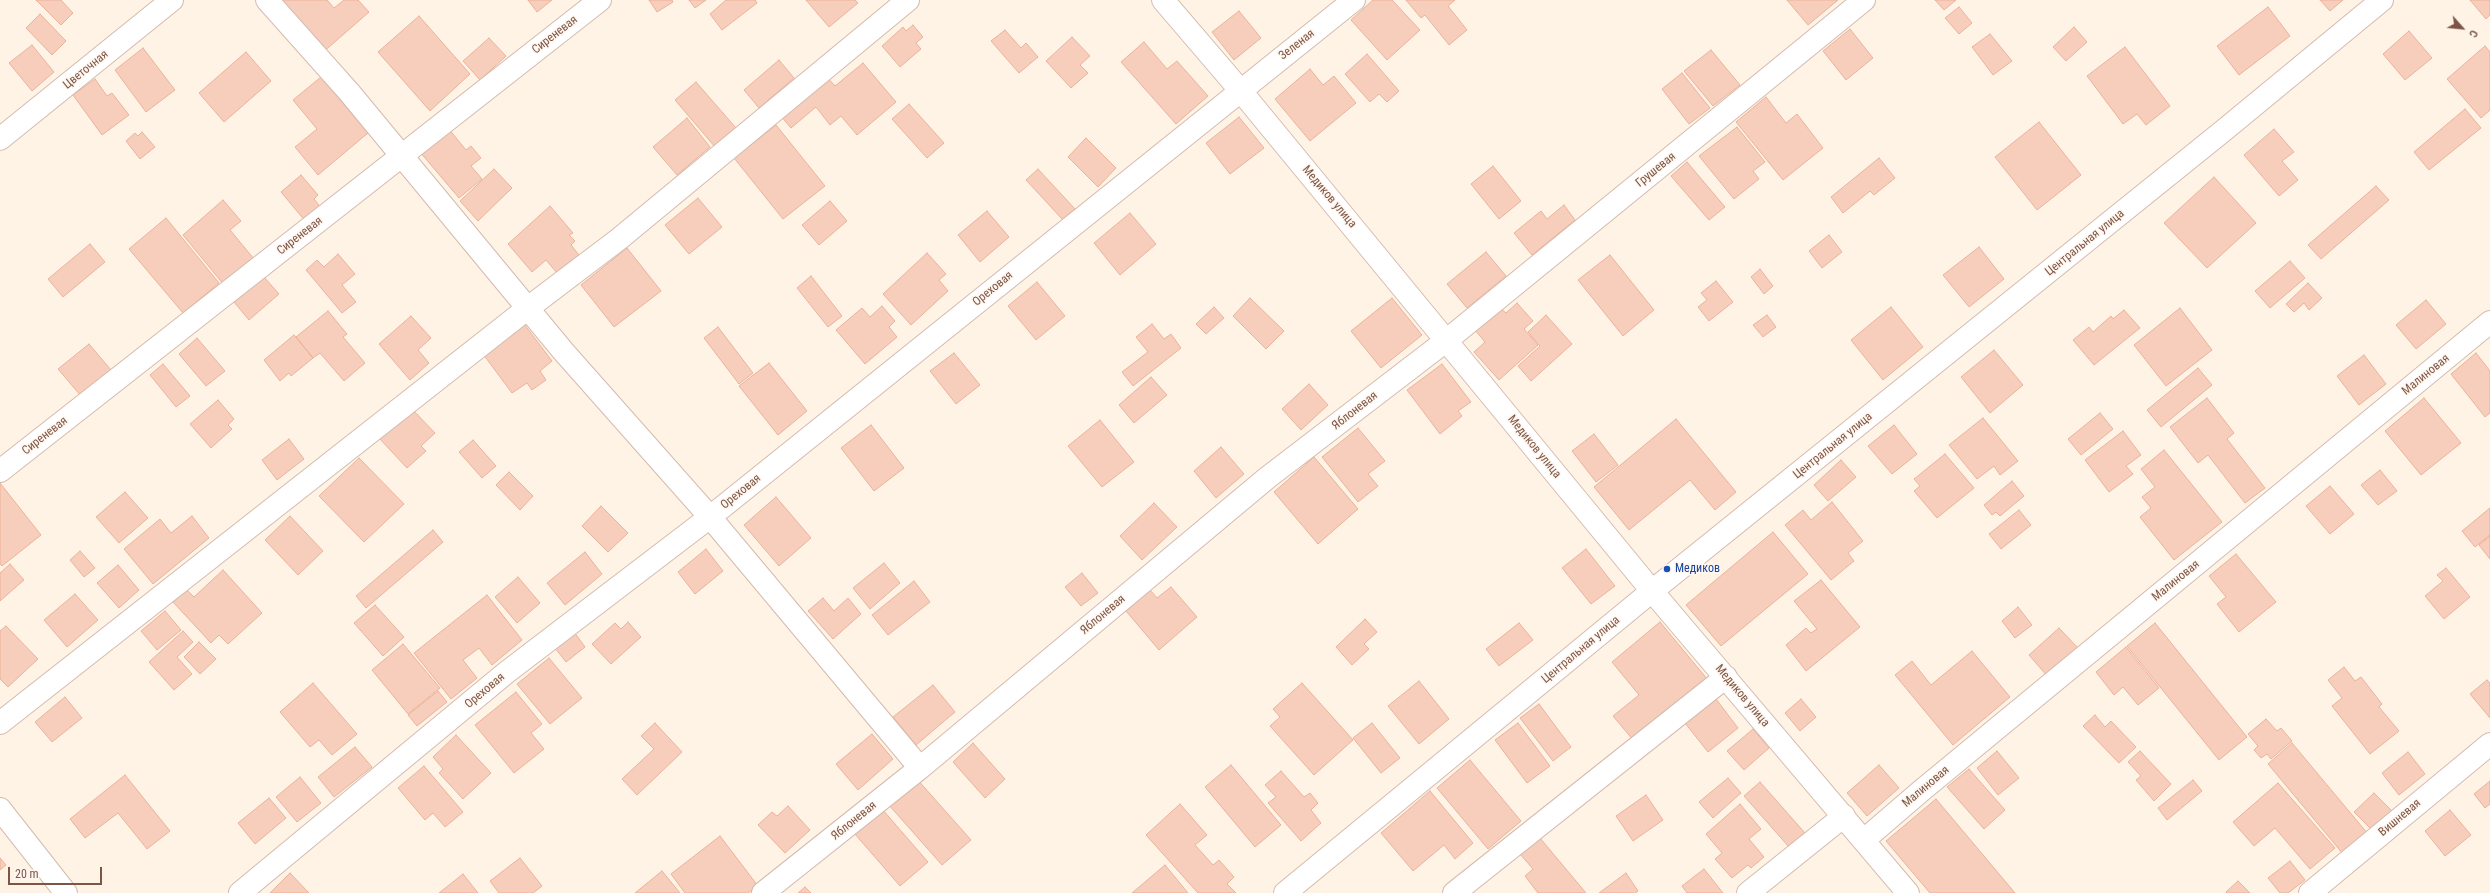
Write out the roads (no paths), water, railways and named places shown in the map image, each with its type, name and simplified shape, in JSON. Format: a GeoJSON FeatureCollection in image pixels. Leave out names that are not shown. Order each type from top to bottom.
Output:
{"type":"FeatureCollection","features":[{"type":"Feature","properties":{"kind":"street","name":"Цветочная"},"geometry":{"type":"LineString","coordinates":[[0,139],[172,0]]}},
{"type":"Feature","properties":{"kind":"street"},"geometry":{"type":"LineString","coordinates":[[267,0],[349,92],[563,351],[710,517],[920,768]]}},
{"type":"Feature","properties":{"kind":"street","name":"Сиреневая"},"geometry":{"type":"LineString","coordinates":[[0,471],[600,0]]}},
{"type":"Feature","properties":{"kind":"street"},"geometry":{"type":"LineString","coordinates":[[0,723],[528,308],[619,239],[908,0]]}},
{"type":"Feature","properties":{"kind":"street","name":"Медиков улица"},"geometry":{"type":"LineString","coordinates":[[1163,0],[1240,90],[1447,340],[1652,592],[1726,677],[1908,893]]}},
{"type":"Feature","properties":{"kind":"street","name":"Зеленая"},"geometry":{"type":"LineString","coordinates":[[1240,90],[1354,0]]}},
{"type":"Feature","properties":{"kind":"street","name":"Грушевая"},"geometry":{"type":"LineString","coordinates":[[1447,340],[1864,0]]}},
{"type":"Feature","properties":{"kind":"street","name":"Центральная улица"},"geometry":{"type":"LineString","coordinates":[[1285,893],[1652,592],[2223,131],[2382,0]]}},
{"type":"Feature","properties":{"kind":"street","name":"Ореховая"},"geometry":{"type":"LineString","coordinates":[[240,893],[507,672],[710,517],[1240,90]]}},
{"type":"Feature","properties":{"kind":"street","name":"Малиновая"},"geometry":{"type":"LineString","coordinates":[[1864,840],[1921,791],[2490,322]]}},
{"type":"Feature","properties":{"kind":"street","name":"Яблоневая"},"geometry":{"type":"LineString","coordinates":[[763,893],[920,768],[1267,478],[1447,340]]}},
{"type":"Feature","properties":{"kind":"street"},"geometry":{"type":"LineString","coordinates":[[1454,893],[1726,677]]}},
{"type":"Feature","properties":{"kind":"street","name":"Вишневая"},"geometry":{"type":"LineString","coordinates":[[2310,893],[2490,744]]}},
{"type":"Feature","properties":{"kind":"street"},"geometry":{"type":"LineString","coordinates":[[0,809],[66,893]]}},
{"type":"Feature","properties":{"kind":"street"},"geometry":{"type":"LineString","coordinates":[[1748,893],[1844,816]]}},
{"type":"Feature","properties":{"kind":"place","name":"Медиков"},"geometry":{"type":"Point","coordinates":[1667,569]}}]}
